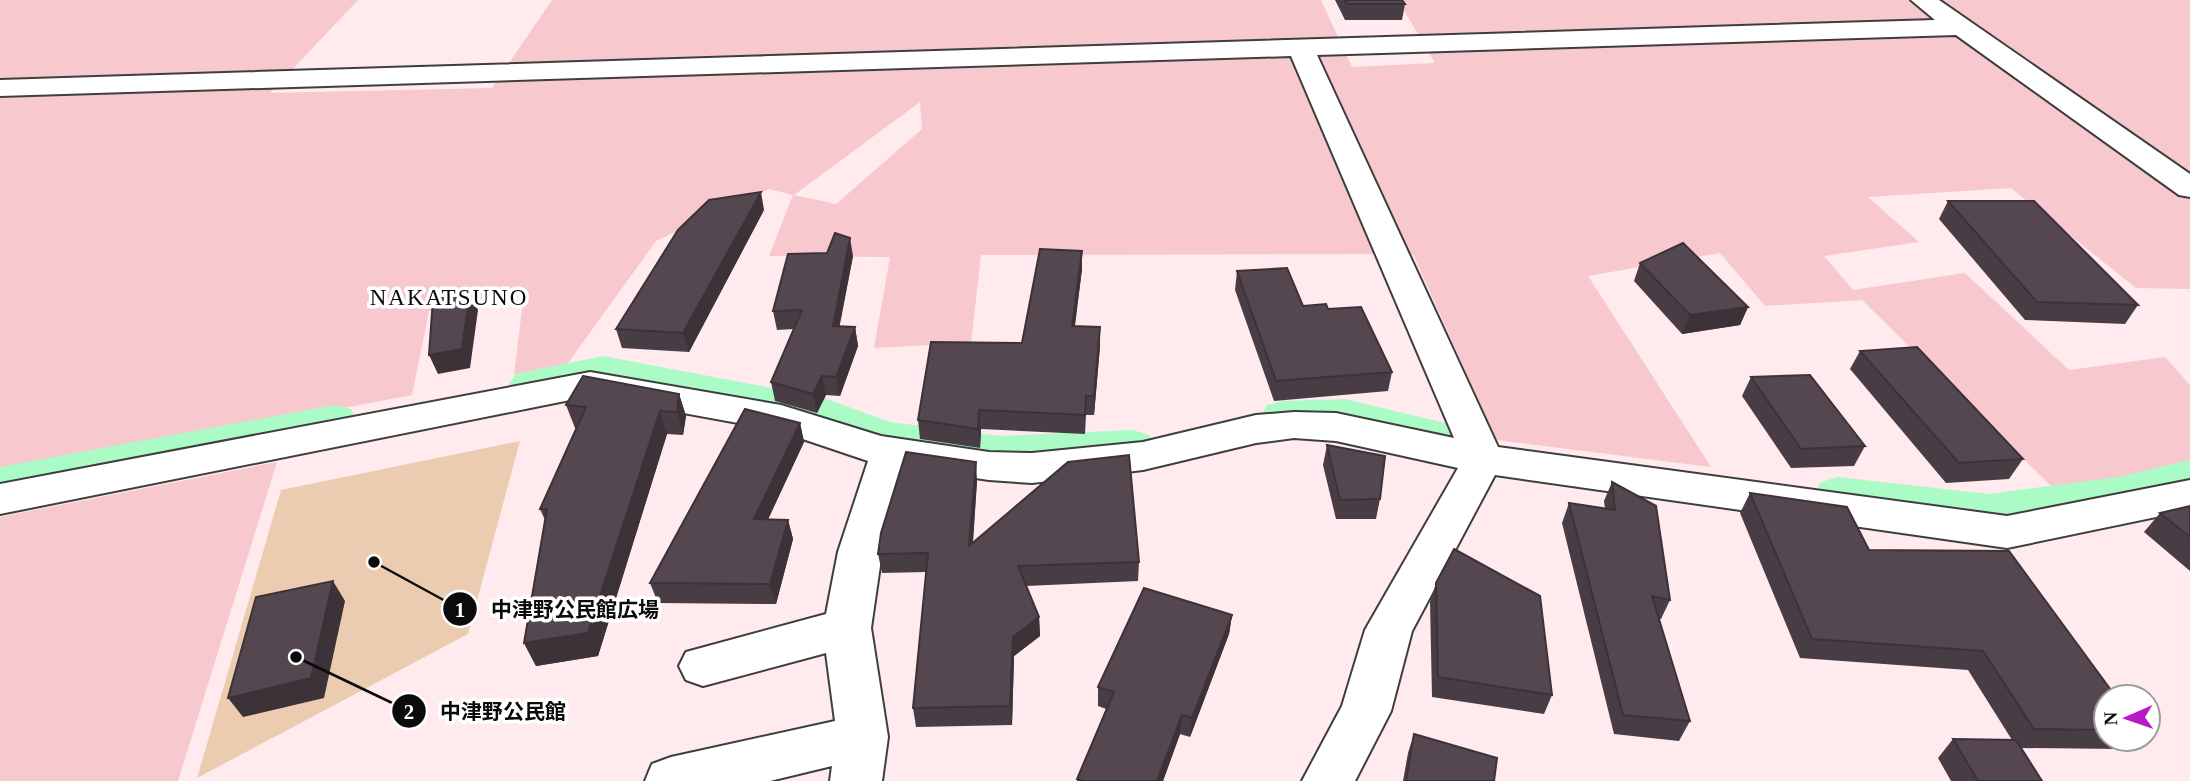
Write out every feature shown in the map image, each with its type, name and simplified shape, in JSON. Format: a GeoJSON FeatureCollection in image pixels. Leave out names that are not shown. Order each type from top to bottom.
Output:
{"type":"FeatureCollection","features":[{"type":"Feature","properties":{"kind":"street"},"geometry":{"type":"LineString","coordinates":[[1923,0],[2190,188]]}},
{"type":"Feature","properties":{"kind":"street"},"geometry":{"type":"LineString","coordinates":[[0,88],[1963,27]]}},
{"type":"Feature","properties":{"kind":"street"},"geometry":{"type":"LineString","coordinates":[[1300,46],[1483,459]]}},
{"type":"Feature","properties":{"kind":"street"},"geometry":{"type":"LineString","coordinates":[[0,499],[590,384],[780,418],[878,450],[989,466],[1032,468],[1143,457],[1256,429],[1294,425],[1336,426],[1483,459],[2007,533],[2190,495]]}},
{"type":"Feature","properties":{"kind":"street"},"geometry":{"type":"LineString","coordinates":[[671,781],[859,759],[847,628],[860,552],[892,451]]}},
{"type":"Feature","properties":{"kind":"street"},"geometry":{"type":"LineString","coordinates":[[1328,781],[1366,710],[1389,630],[1483,459]]}},
{"type":"Feature","properties":{"kind":"street"},"geometry":{"type":"LineString","coordinates":[[703,666],[847,628]]}},
{"type":"Feature","properties":{"kind":"shaded area"},"geometry":{"type":"Polygon","coordinates":[[[0,0],[358,0],[270,93],[492,88],[552,0],[1321,0],[1352,67],[1435,63],[1398,0],[2190,0],[2190,289],[2136,288],[2011,188],[1868,197],[1919,242],[1824,256],[1853,290],[1965,273],[2069,370],[2165,357],[2190,385],[2190,463],[2055,490],[1862,300],[1765,306],[1720,253],[1588,276],[1711,467],[1496,440],[1413,254],[981,255],[971,343],[874,348],[890,257],[769,256],[793,195],[769,189],[656,241],[568,363],[514,375],[524,293],[429,311],[412,395],[0,473],[0,0]],[[920,102],[794,195],[836,204],[922,129],[920,102]]]}},
{"type":"Feature","properties":{"kind":"shaded area"},"geometry":{"type":"Polygon","coordinates":[[[520,441],[468,634],[197,778],[281,490],[520,441]]]}},
{"type":"Feature","properties":{"kind":"shaded area"},"geometry":{"type":"Polygon","coordinates":[[[277,462],[178,781],[0,781],[0,517],[277,462]]]}},
{"type":"Feature","properties":{"kind":"building"},"geometry":{"type":"Polygon","coordinates":[[[1345,0],[1402,0],[1405,4],[1347,4],[1345,0]]]}},
{"type":"Feature","properties":{"kind":"building"},"geometry":{"type":"Polygon","coordinates":[[[761,192],[683,333],[616,329],[678,230],[709,200],[761,192]]]}},
{"type":"Feature","properties":{"kind":"building"},"geometry":{"type":"Polygon","coordinates":[[[1948,201],[2034,201],[2138,305],[2037,302],[1948,201]]]}},
{"type":"Feature","properties":{"kind":"building"},"geometry":{"type":"Polygon","coordinates":[[[835,233],[850,238],[833,326],[855,327],[836,377],[822,376],[813,394],[771,382],[802,310],[773,311],[788,254],[827,253],[835,233]]]}},
{"type":"Feature","properties":{"kind":"building"},"geometry":{"type":"Polygon","coordinates":[[[1683,243],[1748,307],[1690,315],[1640,263],[1683,243]]]}},
{"type":"Feature","properties":{"kind":"building"},"geometry":{"type":"Polygon","coordinates":[[[1040,249],[1082,251],[1072,326],[1100,327],[1094,396],[1086,396],[1085,415],[979,410],[978,429],[918,420],[931,342],[1022,343],[1040,249]]]}},
{"type":"Feature","properties":{"kind":"building"},"geometry":{"type":"Polygon","coordinates":[[[1287,268],[1303,306],[1326,304],[1328,309],[1361,307],[1392,372],[1276,381],[1237,271],[1287,268]]]}},
{"type":"Feature","properties":{"kind":"building"},"geometry":{"type":"Polygon","coordinates":[[[470,292],[462,349],[429,355],[433,298],[470,292]]]}},
{"type":"Feature","properties":{"kind":"building"},"geometry":{"type":"Polygon","coordinates":[[[1917,347],[2023,459],[1959,463],[1860,351],[1917,347]]]}},
{"type":"Feature","properties":{"kind":"building"},"geometry":{"type":"Polygon","coordinates":[[[1810,375],[1865,446],[1801,449],[1751,377],[1810,375]]]}},
{"type":"Feature","properties":{"kind":"building"},"geometry":{"type":"Polygon","coordinates":[[[583,376],[679,394],[677,412],[660,411],[588,633],[524,643],[547,509],[540,509],[586,407],[566,405],[583,376]]]}},
{"type":"Feature","properties":{"kind":"building"},"geometry":{"type":"Polygon","coordinates":[[[745,409],[800,423],[754,519],[788,520],[770,584],[650,583],[745,409]]]}},
{"type":"Feature","properties":{"kind":"building"},"geometry":{"type":"Polygon","coordinates":[[[1327,445],[1385,456],[1380,499],[1340,500],[1327,445]]]}},
{"type":"Feature","properties":{"kind":"building"},"geometry":{"type":"Polygon","coordinates":[[[906,452],[976,462],[969,546],[1068,462],[1129,455],[1139,562],[1018,566],[1039,617],[1013,637],[1010,706],[913,708],[928,553],[878,554],[881,533],[906,452]]]}},
{"type":"Feature","properties":{"kind":"building"},"geometry":{"type":"Polygon","coordinates":[[[1612,482],[1656,506],[1670,600],[1652,596],[1690,721],[1623,715],[1569,503],[1615,510],[1612,482]]]}},
{"type":"Feature","properties":{"kind":"building"},"geometry":{"type":"Polygon","coordinates":[[[1750,493],[1847,507],[1869,550],[2009,551],[2106,683],[2092,683],[2092,730],[2034,729],[1983,651],[1812,639],[1750,493]]]}},
{"type":"Feature","properties":{"kind":"building"},"geometry":{"type":"Polygon","coordinates":[[[2190,506],[2190,537],[2160,513],[2190,506]]]}},
{"type":"Feature","properties":{"kind":"building"},"geometry":{"type":"Polygon","coordinates":[[[1454,549],[1540,596],[1552,695],[1438,677],[1436,583],[1454,549]]]}},
{"type":"Feature","properties":{"kind":"building"},"geometry":{"type":"Polygon","coordinates":[[[333,581],[311,678],[228,698],[256,597],[333,581]]]}},
{"type":"Feature","properties":{"kind":"building"},"geometry":{"type":"Polygon","coordinates":[[[1144,588],[1232,615],[1192,718],[1182,715],[1157,781],[1077,779],[1114,692],[1098,687],[1144,588]]]}},
{"type":"Feature","properties":{"kind":"building"},"geometry":{"type":"Polygon","coordinates":[[[1414,734],[1497,758],[1494,781],[1406,781],[1414,734]]]}},
{"type":"Feature","properties":{"kind":"building"},"geometry":{"type":"Polygon","coordinates":[[[1953,739],[2016,740],[2042,781],[1978,781],[1953,739]]]}},
{"type":"Feature","properties":{"kind":"waterway"},"geometry":{"type":"LineString","coordinates":[[531,384],[603,370],[824,413],[884,437],[1001,452],[1133,446]]}},
{"type":"Feature","properties":{"kind":"waterway"},"geometry":{"type":"LineString","coordinates":[[1283,416],[1345,414],[1433,435]]}},
{"type":"Feature","properties":{"kind":"waterway"},"geometry":{"type":"LineString","coordinates":[[0,484],[335,420]]}},
{"type":"Feature","properties":{"kind":"waterway"},"geometry":{"type":"LineString","coordinates":[[1838,494],[1989,512],[2118,494],[2190,477]]}},
{"type":"Feature","properties":{"kind":"place","name":"中津野公民館広場"},"geometry":{"type":"Point","coordinates":[374,562]}},
{"type":"Feature","properties":{"kind":"place","name":"中津野公民館"},"geometry":{"type":"Point","coordinates":[296,657]}},
{"type":"Feature","properties":{"kind":"district","name":"NAKATSUNO"},"geometry":{"type":"Point","coordinates":[449,297]}}]}
